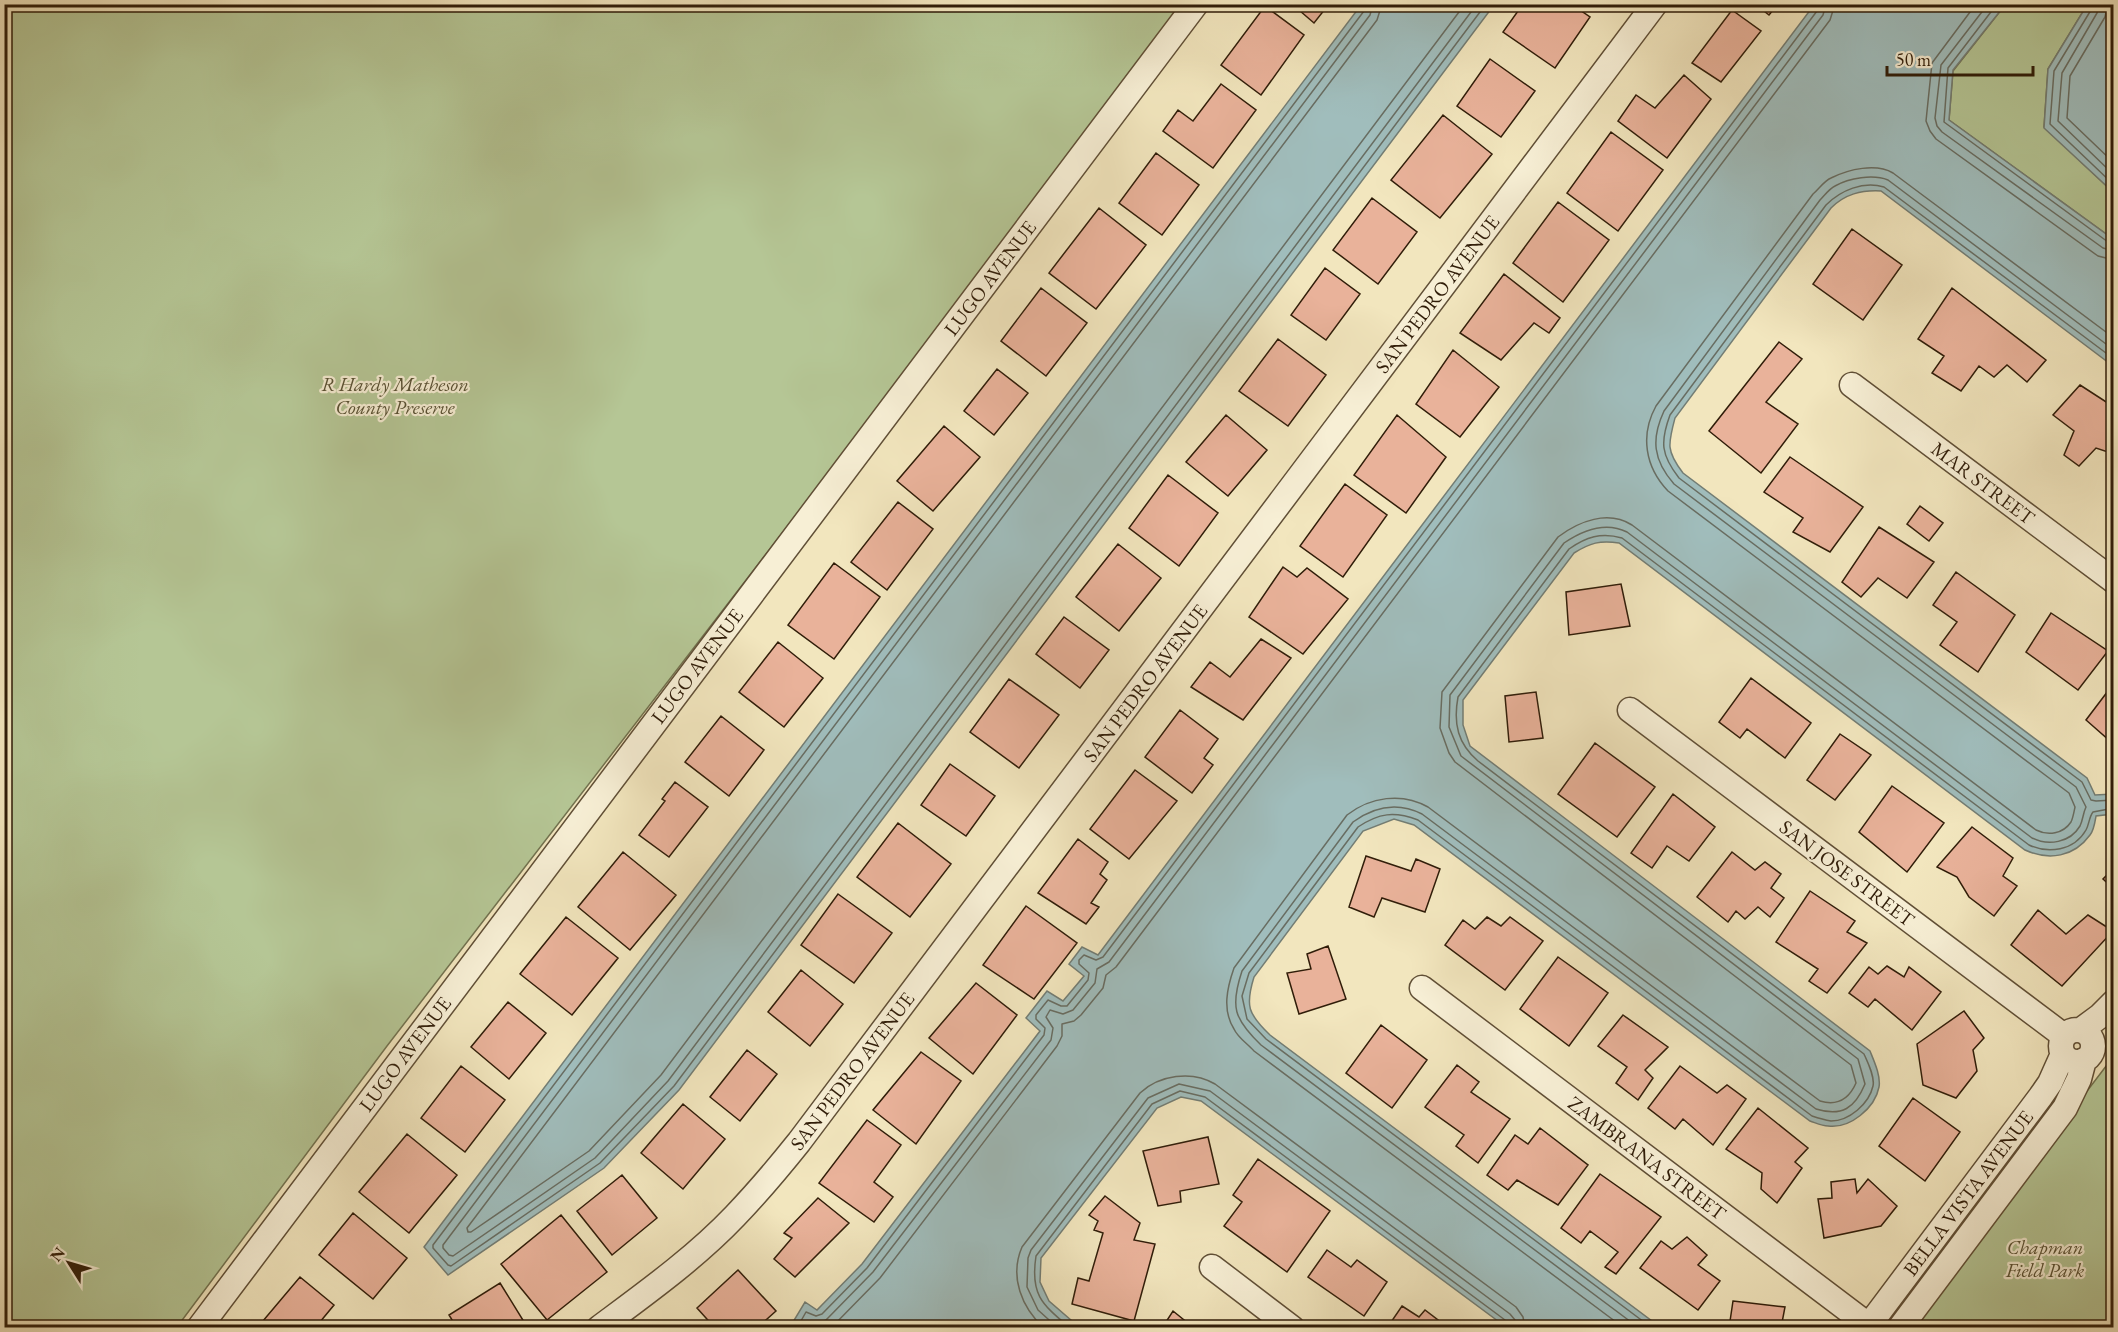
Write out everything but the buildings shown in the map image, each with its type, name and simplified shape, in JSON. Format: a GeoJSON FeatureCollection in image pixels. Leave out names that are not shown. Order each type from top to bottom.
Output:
{"type":"FeatureCollection","features":[{"type":"Feature","properties":{"kind":"street","name":"LUGO AVENUE"},"geometry":{"type":"LineString","coordinates":[[199,1328],[1196,4]]}},
{"type":"Feature","properties":{"kind":"street","name":"SAN PEDRO AVENUE"},"geometry":{"type":"LineString","coordinates":[[599,1328],[670,1275],[710,1240],[734,1217],[799,1142],[1655,4]]}},
{"type":"Feature","properties":{"kind":"street","name":"MAR STREET"},"geometry":{"type":"LineString","coordinates":[[1852,384],[2114,581]]}},
{"type":"Feature","properties":{"kind":"street","name":"SAN JOSE STREET"},"geometry":{"type":"LineString","coordinates":[[1630,710],[2083,1044]]}},
{"type":"Feature","properties":{"kind":"street","name":"ZAMBRANA STREET"},"geometry":{"type":"LineString","coordinates":[[1422,988],[1869,1327]]}},
{"type":"Feature","properties":{"kind":"street","name":"BELLA VISTA AVENUE"},"geometry":{"type":"LineString","coordinates":[[1869,1327],[2050,1083],[2083,1044],[2100,1016],[2114,1002]]}},
{"type":"Feature","properties":{"kind":"street","name":"BELLA VISTA AVENUE"},"geometry":{"type":"LineString","coordinates":[[1900,1328],[2065,1108],[2079,1079],[2083,1044]]}},
{"type":"Feature","properties":{"kind":"street"},"geometry":{"type":"LineString","coordinates":[[1212,1267],[1292,1328]]}},
{"type":"Feature","properties":{"kind":"green space","name":"R Hardy Matheson County Preserve"},"geometry":{"type":"Polygon","coordinates":[[[5,5],[1189,5],[387,1046],[177,1327],[5,1327],[5,5]]]}},
{"type":"Feature","properties":{"kind":"green space"},"geometry":{"type":"Polygon","coordinates":[[[2005,5],[2087,5],[2048,69],[2044,127],[2113,192],[2113,239],[1949,120],[1953,71],[2005,5]]]}},
{"type":"Feature","properties":{"kind":"green space","name":"Chapman Field Park"},"geometry":{"type":"Polygon","coordinates":[[[2113,1057],[2113,1327],[1907,1327],[2113,1057]]]}},
{"type":"Feature","properties":{"kind":"water"},"geometry":{"type":"Polygon","coordinates":[[[1361,5],[1494,5],[679,1090],[604,1168],[448,1275],[424,1247],[1361,5]]]}},
{"type":"Feature","properties":{"kind":"water"},"geometry":{"type":"Polygon","coordinates":[[[1814,5],[2005,5],[1953,70],[1949,120],[2113,239],[2113,366],[1881,191],[1860,192],[1842,199],[1831,208],[1675,418],[1670,441],[1671,453],[1683,473],[2087,778],[2095,795],[2113,794],[2113,814],[2096,816],[2090,835],[2069,852],[2052,856],[2025,850],[1619,543],[1601,542],[1590,545],[1574,553],[1463,700],[1463,725],[1470,746],[1870,1051],[1877,1069],[1879,1087],[1877,1095],[1867,1109],[1853,1121],[1836,1126],[1826,1126],[1810,1121],[1414,825],[1394,819],[1363,831],[1254,977],[1249,1003],[1253,1015],[1270,1035],[1660,1327],[1506,1327],[1201,1101],[1181,1097],[1157,1108],[1041,1258],[1040,1282],[1049,1301],[1079,1327],[790,1327],[805,1302],[817,1310],[862,1264],[1040,1031],[1026,1018],[1047,991],[1063,1001],[1084,976],[1069,964],[1082,947],[1098,955],[1814,5]]]}},
{"type":"Feature","properties":{"kind":"water"},"geometry":{"type":"Polygon","coordinates":[[[2087,5],[2113,5],[2113,192],[2044,128],[2048,69],[2087,5]]]}}]}
